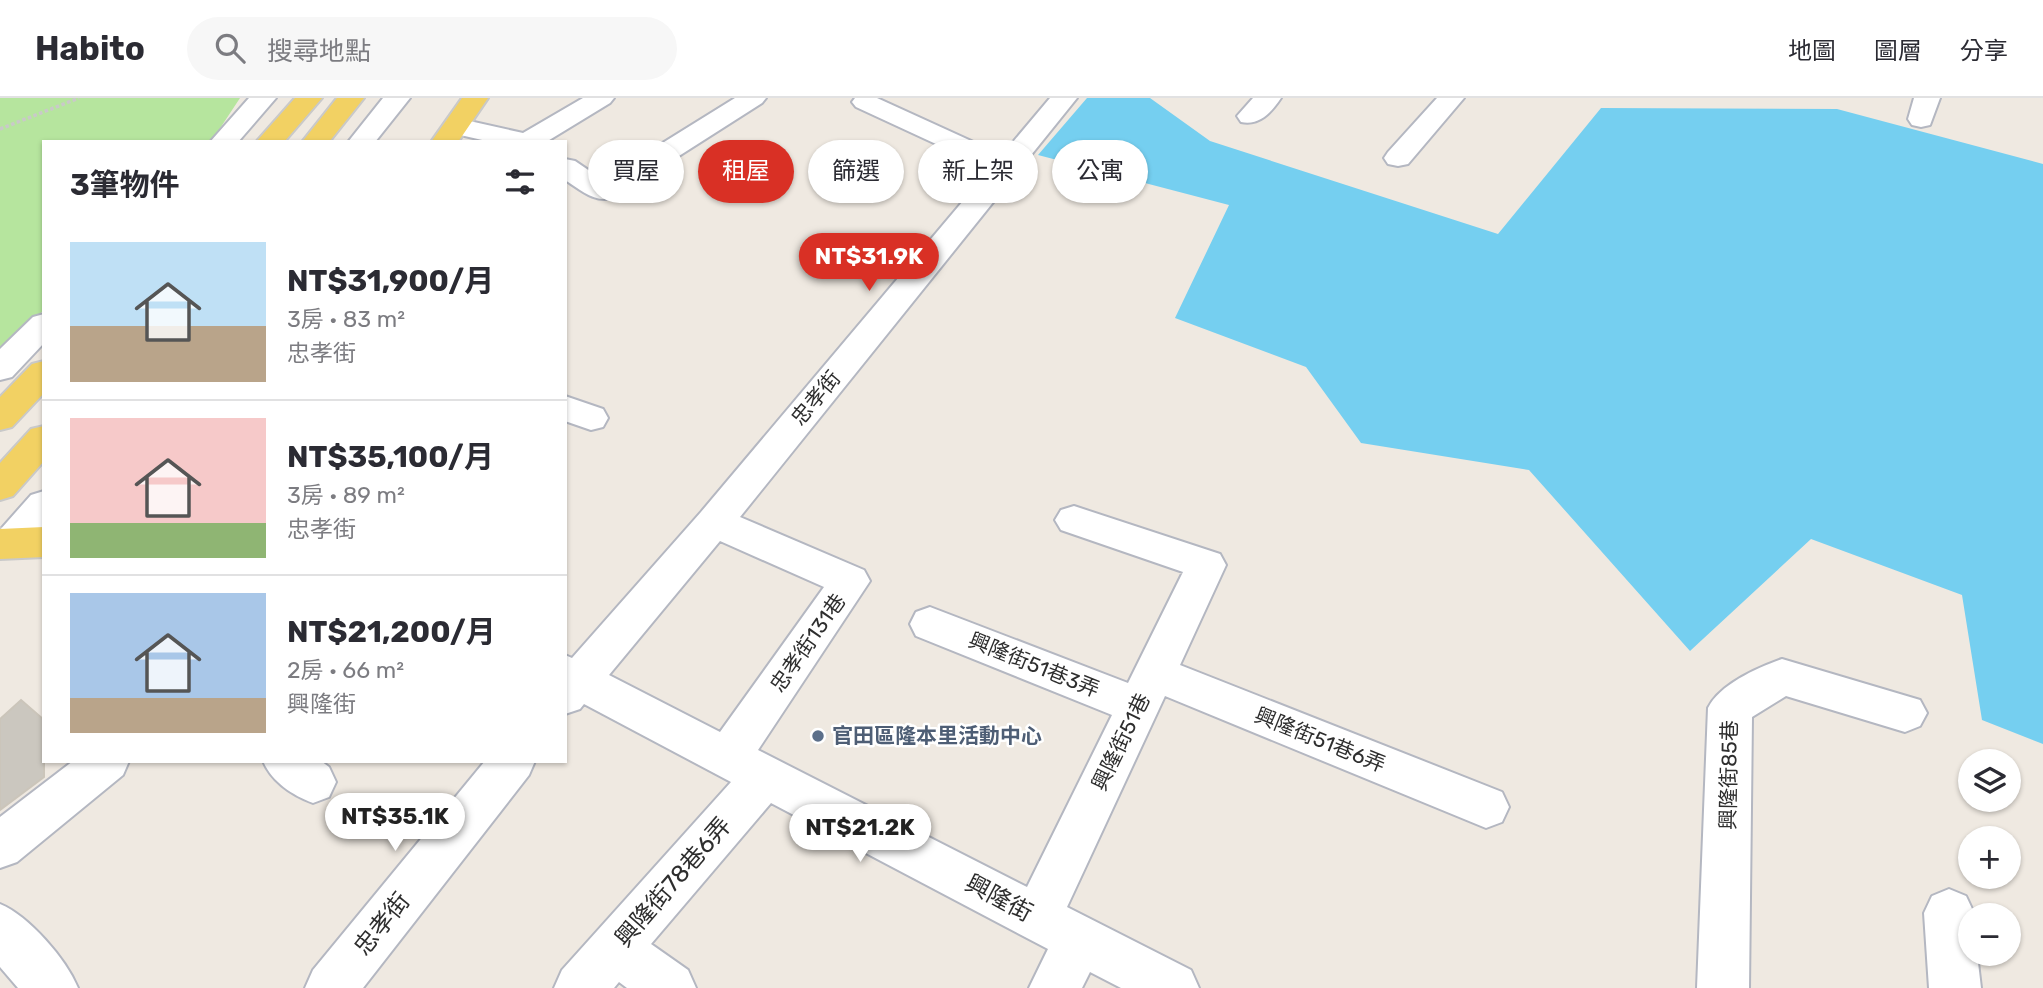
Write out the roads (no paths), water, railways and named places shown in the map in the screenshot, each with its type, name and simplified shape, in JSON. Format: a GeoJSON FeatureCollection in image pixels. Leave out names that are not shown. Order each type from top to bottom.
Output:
{"type":"FeatureCollection","features":[{"type":"Feature","properties":{"kind":"main road"},"geometry":{"type":"LineString","coordinates":[[271,140],[309,98]]}},
{"type":"Feature","properties":{"kind":"main road"},"geometry":{"type":"LineString","coordinates":[[317,140],[351,98]]}},
{"type":"Feature","properties":{"kind":"main road"},"geometry":{"type":"LineString","coordinates":[[450,134],[475,98]]}},
{"type":"Feature","properties":{"kind":"main road"},"geometry":{"type":"LineString","coordinates":[[0,418],[42,375]]}},
{"type":"Feature","properties":{"kind":"main road"},"geometry":{"type":"LineString","coordinates":[[0,486],[42,440]]}},
{"type":"Feature","properties":{"kind":"street"},"geometry":{"type":"LineString","coordinates":[[225,140],[263,98]]}},
{"type":"Feature","properties":{"kind":"street"},"geometry":{"type":"LineString","coordinates":[[363,140],[397,98]]}},
{"type":"Feature","properties":{"kind":"street"},"geometry":{"type":"LineString","coordinates":[[530,140],[601,98]]}},
{"type":"Feature","properties":{"kind":"street"},"geometry":{"type":"LineString","coordinates":[[567,168],[603,192],[753,98]]}},
{"type":"Feature","properties":{"kind":"street"},"geometry":{"type":"LineString","coordinates":[[1250,116],[1268,98]]}},
{"type":"Feature","properties":{"kind":"street"},"geometry":{"type":"LineString","coordinates":[[1398,158],[1451,98]]}},
{"type":"Feature","properties":{"kind":"street","name":"忠孝街"},"geometry":{"type":"LineString","coordinates":[[1028,140],[1061,99]]}},
{"type":"Feature","properties":{"kind":"street"},"geometry":{"type":"LineString","coordinates":[[865,102],[948,140]]}},
{"type":"Feature","properties":{"kind":"street"},"geometry":{"type":"LineString","coordinates":[[450,134],[517,140]]}},
{"type":"Feature","properties":{"kind":"street","name":"忠孝街"},"geometry":{"type":"LineString","coordinates":[[570,683],[715,522],[977,203]]}},
{"type":"Feature","properties":{"kind":"street"},"geometry":{"type":"LineString","coordinates":[[0,371],[42,326]]}},
{"type":"Feature","properties":{"kind":"street"},"geometry":{"type":"LineString","coordinates":[[0,371],[42,366]]}},
{"type":"Feature","properties":{"kind":"street"},"geometry":{"type":"LineString","coordinates":[[18,543],[42,508]]}},
{"type":"Feature","properties":{"kind":"street","name":"興隆街51巷"},"geometry":{"type":"LineString","coordinates":[[1037,918],[1206,565],[1074,520]]}},
{"type":"Feature","properties":{"kind":"street","name":"忠孝街131巷"},"geometry":{"type":"LineString","coordinates":[[715,522],[850,581],[746,766]]}},
{"type":"Feature","properties":{"kind":"street","name":"興隆街51巷3弄"},"geometry":{"type":"LineString","coordinates":[[930,624],[1146,689]]}},
{"type":"Feature","properties":{"kind":"street","name":"興隆街85巷"},"geometry":{"type":"LineString","coordinates":[[1723,988],[1730,708],[1782,677],[1905,713]]}},
{"type":"Feature","properties":{"kind":"street","name":"興隆街"},"geometry":{"type":"LineString","coordinates":[[570,683],[746,766],[1173,988]]}},
{"type":"Feature","properties":{"kind":"street","name":"興隆街51巷6弄"},"geometry":{"type":"LineString","coordinates":[[1146,689],[1486,807]]}},
{"type":"Feature","properties":{"kind":"street"},"geometry":{"type":"LineString","coordinates":[[0,846],[104,763]]}},
{"type":"Feature","properties":{"kind":"street","name":"忠孝街"},"geometry":{"type":"LineString","coordinates":[[331,988],[511,763]]}},
{"type":"Feature","properties":{"kind":"street","name":"興隆街78巷6弄"},"geometry":{"type":"LineString","coordinates":[[580,988],[615,949],[746,766]]}},
{"type":"Feature","properties":{"kind":"street"},"geometry":{"type":"LineString","coordinates":[[1949,913],[1955,988]]}},
{"type":"Feature","properties":{"kind":"street"},"geometry":{"type":"LineString","coordinates":[[0,929],[52,988]]}},
{"type":"Feature","properties":{"kind":"street"},"geometry":{"type":"LineString","coordinates":[[1055,988],[1080,940]]}},
{"type":"Feature","properties":{"kind":"street"},"geometry":{"type":"LineString","coordinates":[[615,949],[670,988]]}},
{"type":"Feature","properties":{"kind":"water"},"geometry":{"type":"Polygon","coordinates":[[[1087,98],[1150,98],[1210,141],[1498,234],[1601,108],[1837,109],[2043,164],[2043,744],[1982,720],[1962,595],[1811,539],[1690,651],[1529,470],[1361,443],[1306,367],[1175,318],[1229,205],[1148,184],[1148,140],[1052,140],[1052,159],[1038,155],[1087,98]]]}},
{"type":"Feature","properties":{"kind":"place","name":"官田區隆本里活動中心"},"geometry":{"type":"Point","coordinates":[818,736]}}]}
